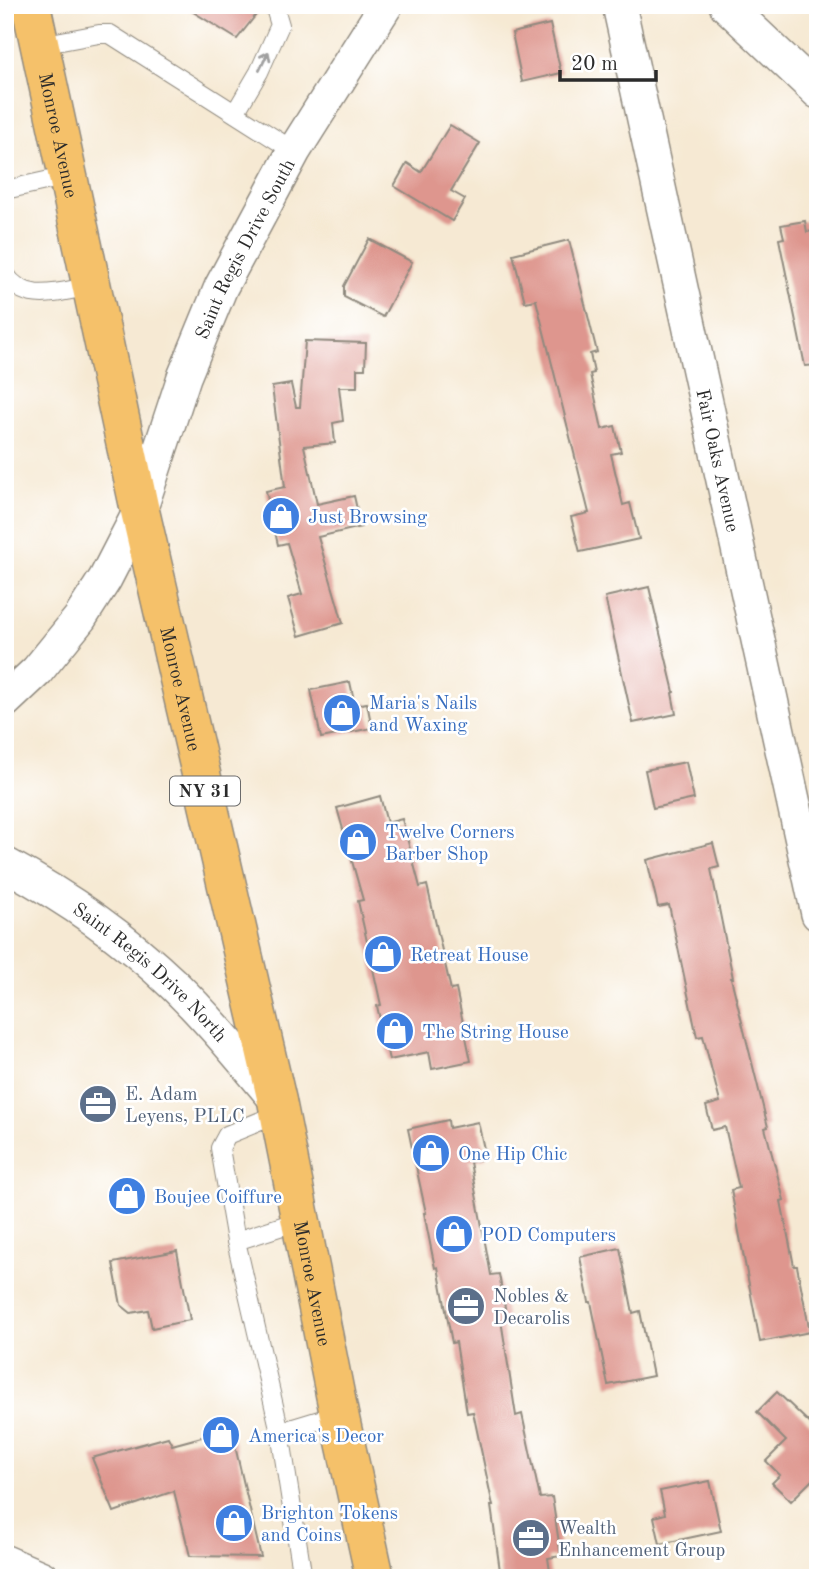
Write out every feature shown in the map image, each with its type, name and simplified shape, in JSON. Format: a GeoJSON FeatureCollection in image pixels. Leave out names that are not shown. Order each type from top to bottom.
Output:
{"type":"FeatureCollection","features":[{"type":"Feature","properties":{"kind":"main road","name":"Monroe Avenue"},"geometry":{"type":"LineString","coordinates":[[31,5],[140,511],[279,1107],[339,1414],[375,1578]]}},
{"type":"Feature","properties":{"kind":"street","name":"Saint Regis Drive South"},"geometry":{"type":"LineString","coordinates":[[140,511],[184,377],[221,287],[294,150],[386,5]]}},
{"type":"Feature","properties":{"kind":"street","name":"Fair Oaks Avenue"},"geometry":{"type":"LineString","coordinates":[[619,5],[818,914]]}},
{"type":"Feature","properties":{"kind":"street"},"geometry":{"type":"LineString","coordinates":[[726,5],[818,92]]}},
{"type":"Feature","properties":{"kind":"street"},"geometry":{"type":"LineString","coordinates":[[5,701],[37,671],[80,618],[105,579],[140,511]]}},
{"type":"Feature","properties":{"kind":"street","name":"Saint Regis Drive North"},"geometry":{"type":"LineString","coordinates":[[5,863],[105,926],[173,984],[210,1022],[279,1107]]}},
{"type":"Feature","properties":{"kind":"street"},"geometry":{"type":"LineString","coordinates":[[5,1562],[42,1578]]}},
{"type":"Feature","properties":{"kind":"lane"},"geometry":{"type":"LineString","coordinates":[[234,113],[259,72],[280,25],[274,5]]}},
{"type":"Feature","properties":{"kind":"lane"},"geometry":{"type":"LineString","coordinates":[[40,45],[110,34],[294,150]]}},
{"type":"Feature","properties":{"kind":"lane"},"geometry":{"type":"LineString","coordinates":[[5,190],[68,176]]}},
{"type":"Feature","properties":{"kind":"lane"},"geometry":{"type":"LineString","coordinates":[[5,274],[20,290],[38,295],[92,286]]}},
{"type":"Feature","properties":{"kind":"lane"},"geometry":{"type":"LineString","coordinates":[[279,1107],[227,1135],[220,1148],[236,1241],[280,1432],[303,1578]]}},
{"type":"Feature","properties":{"kind":"lane"},"geometry":{"type":"LineString","coordinates":[[236,1241],[301,1220]]}},
{"type":"Feature","properties":{"kind":"lane"},"geometry":{"type":"LineString","coordinates":[[280,1432],[339,1414]]}},
{"type":"Feature","properties":{"kind":"building"},"geometry":{"type":"Polygon","coordinates":[[[182,5],[263,5],[263,6],[237,39],[182,5]]]}},
{"type":"Feature","properties":{"kind":"building"},"geometry":{"type":"Polygon","coordinates":[[[550,24],[561,73],[522,82],[512,33],[550,24]]]}},
{"type":"Feature","properties":{"kind":"building"},"geometry":{"type":"Polygon","coordinates":[[[450,125],[480,143],[451,191],[465,199],[452,221],[394,186],[407,163],[421,172],[450,125]]]}},
{"type":"Feature","properties":{"kind":"building"},"geometry":{"type":"Polygon","coordinates":[[[805,221],[807,232],[818,230],[818,365],[805,366],[779,239],[784,238],[781,225],[805,221]]]}},
{"type":"Feature","properties":{"kind":"building"},"geometry":{"type":"Polygon","coordinates":[[[369,239],[412,262],[383,317],[344,297],[344,286],[369,239]]]}},
{"type":"Feature","properties":{"kind":"building"},"geometry":{"type":"Polygon","coordinates":[[[569,240],[597,352],[590,354],[594,373],[590,374],[602,429],[615,426],[621,452],[611,454],[623,505],[630,503],[639,539],[580,552],[571,517],[589,513],[536,300],[525,302],[513,254],[569,240]]]}},
{"type":"Feature","properties":{"kind":"building"},"geometry":{"type":"Polygon","coordinates":[[[305,341],[366,343],[365,369],[357,369],[357,387],[339,387],[343,421],[333,423],[335,443],[304,446],[317,504],[354,496],[361,527],[318,537],[343,623],[299,636],[288,598],[302,594],[287,543],[278,545],[266,491],[285,487],[272,387],[291,384],[296,407],[300,407],[305,341]]]}},
{"type":"Feature","properties":{"kind":"building"},"geometry":{"type":"Polygon","coordinates":[[[649,587],[674,692],[676,714],[633,723],[605,597],[649,587]]]}},
{"type":"Feature","properties":{"kind":"building"},"geometry":{"type":"Polygon","coordinates":[[[350,682],[355,705],[367,703],[372,728],[321,738],[311,690],[350,682]]]}},
{"type":"Feature","properties":{"kind":"building"},"geometry":{"type":"Polygon","coordinates":[[[686,762],[694,799],[653,808],[645,770],[686,762]]]}},
{"type":"Feature","properties":{"kind":"building"},"geometry":{"type":"Polygon","coordinates":[[[380,796],[387,823],[402,819],[420,887],[427,885],[451,990],[456,989],[471,1061],[432,1069],[429,1052],[389,1060],[377,1006],[381,1005],[358,901],[363,900],[337,808],[380,796]]]}},
{"type":"Feature","properties":{"kind":"building"},"geometry":{"type":"Polygon","coordinates":[[[713,843],[719,867],[711,869],[731,978],[768,1127],[765,1128],[784,1200],[781,1201],[810,1332],[760,1342],[731,1190],[739,1188],[725,1127],[712,1130],[706,1106],[720,1102],[703,1036],[697,1037],[669,905],[658,907],[647,860],[713,843]]]}},
{"type":"Feature","properties":{"kind":"building"},"geometry":{"type":"Polygon","coordinates":[[[448,1120],[449,1128],[478,1122],[486,1158],[470,1162],[491,1275],[499,1274],[507,1319],[501,1320],[516,1416],[522,1414],[540,1498],[552,1497],[561,1556],[548,1558],[551,1578],[501,1578],[493,1506],[473,1412],[467,1413],[456,1342],[452,1343],[438,1267],[435,1268],[408,1129],[448,1120]]]}},
{"type":"Feature","properties":{"kind":"building"},"geometry":{"type":"Polygon","coordinates":[[[620,1248],[633,1313],[640,1311],[653,1376],[608,1385],[580,1257],[620,1248]]]}},
{"type":"Feature","properties":{"kind":"building"},"geometry":{"type":"Polygon","coordinates":[[[177,1251],[190,1320],[152,1328],[148,1310],[131,1313],[121,1305],[113,1263],[177,1251]]]}},
{"type":"Feature","properties":{"kind":"building"},"geometry":{"type":"Polygon","coordinates":[[[777,1392],[818,1431],[818,1474],[791,1501],[772,1483],[780,1475],[766,1461],[786,1441],[757,1412],[777,1392]]]}},
{"type":"Feature","properties":{"kind":"building"},"geometry":{"type":"Polygon","coordinates":[[[231,1429],[261,1557],[190,1556],[174,1491],[114,1512],[92,1458],[168,1437],[172,1445],[231,1429]]]}},
{"type":"Feature","properties":{"kind":"building"},"geometry":{"type":"Polygon","coordinates":[[[710,1481],[721,1531],[660,1544],[654,1517],[665,1514],[660,1491],[710,1481]]]}},
{"type":"Feature","properties":{"kind":"place","name":"Just Browsing"},"geometry":{"type":"Point","coordinates":[281,516]}},
{"type":"Feature","properties":{"kind":"place","name":"Maria's Nails and Waxing"},"geometry":{"type":"Point","coordinates":[342,713]}},
{"type":"Feature","properties":{"kind":"place","name":"Twelve Corners Barber Shop"},"geometry":{"type":"Point","coordinates":[358,842]}},
{"type":"Feature","properties":{"kind":"place","name":"Retreat House"},"geometry":{"type":"Point","coordinates":[383,954]}},
{"type":"Feature","properties":{"kind":"place","name":"The String House"},"geometry":{"type":"Point","coordinates":[395,1031]}},
{"type":"Feature","properties":{"kind":"place","name":"E. Adam Leyens, PLLC"},"geometry":{"type":"Point","coordinates":[98,1104]}},
{"type":"Feature","properties":{"kind":"place","name":"One Hip Chic"},"geometry":{"type":"Point","coordinates":[431,1153]}},
{"type":"Feature","properties":{"kind":"place","name":"Boujee Coiffure"},"geometry":{"type":"Point","coordinates":[127,1196]}},
{"type":"Feature","properties":{"kind":"place","name":"POD Computers"},"geometry":{"type":"Point","coordinates":[454,1234]}},
{"type":"Feature","properties":{"kind":"place","name":"Nobles & Decarolis"},"geometry":{"type":"Point","coordinates":[466,1306]}},
{"type":"Feature","properties":{"kind":"place","name":"America's Decor"},"geometry":{"type":"Point","coordinates":[221,1435]}},
{"type":"Feature","properties":{"kind":"place","name":"Brighton Tokens and Coins"},"geometry":{"type":"Point","coordinates":[234,1523]}},
{"type":"Feature","properties":{"kind":"place","name":"Wealth Enhancement Group"},"geometry":{"type":"Point","coordinates":[531,1538]}}]}
